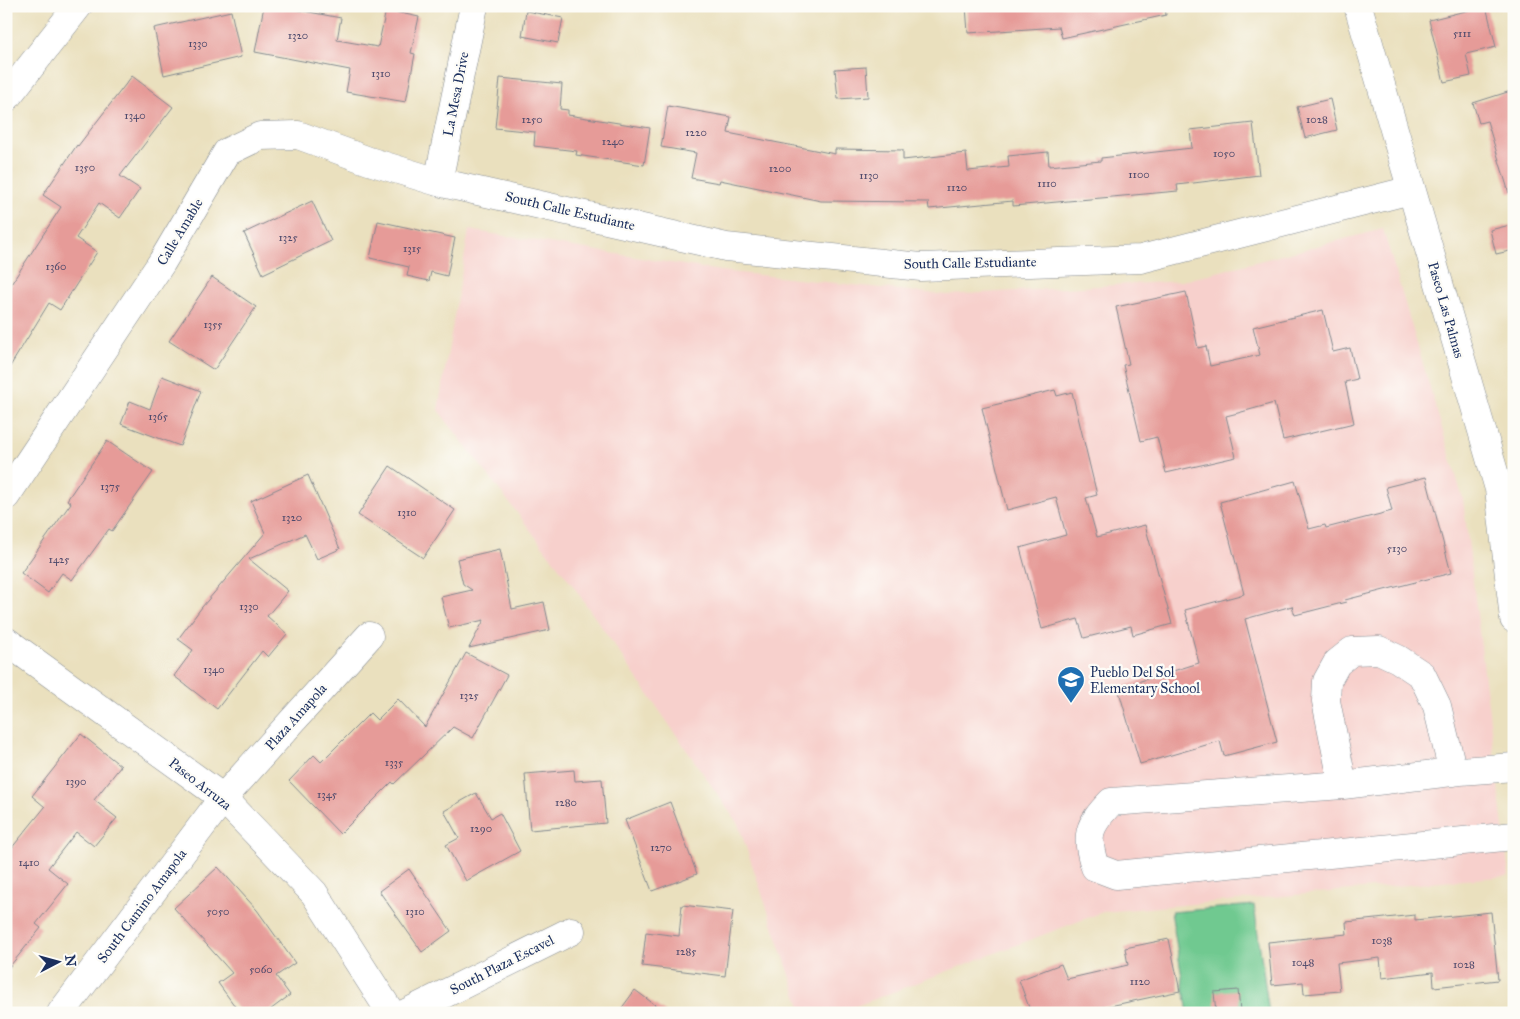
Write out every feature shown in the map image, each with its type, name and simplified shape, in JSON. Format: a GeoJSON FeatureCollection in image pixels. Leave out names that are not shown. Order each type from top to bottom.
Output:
{"type":"FeatureCollection","features":[{"type":"Feature","properties":{"kind":"street"},"geometry":{"type":"LineString","coordinates":[[6,98],[78,6]]}},
{"type":"Feature","properties":{"kind":"street","name":"La Mesa Drive"},"geometry":{"type":"LineString","coordinates":[[438,182],[474,6]]}},
{"type":"Feature","properties":{"kind":"street","name":"Paseo Las Palmas"},"geometry":{"type":"LineString","coordinates":[[1358,6],[1411,190],[1506,487],[1514,619]]}},
{"type":"Feature","properties":{"kind":"street","name":"Calle Amable"},"geometry":{"type":"LineString","coordinates":[[6,496],[162,262],[227,152],[260,136],[298,135],[369,161],[438,182]]}},
{"type":"Feature","properties":{"kind":"street","name":"South Calle Estudiante"},"geometry":{"type":"LineString","coordinates":[[438,182],[726,247],[922,267],[1141,259],[1411,190]]}},
{"type":"Feature","properties":{"kind":"street","name":"Plaza Amapola"},"geometry":{"type":"LineString","coordinates":[[223,798],[369,636]]}},
{"type":"Feature","properties":{"kind":"street","name":"Paseo Arruza"},"geometry":{"type":"LineString","coordinates":[[6,641],[223,798],[314,893],[390,1013]]}},
{"type":"Feature","properties":{"kind":"street"},"geometry":{"type":"LineString","coordinates":[[1343,785],[1326,702],[1327,680],[1337,664],[1352,651],[1379,650],[1398,659],[1422,675],[1437,706],[1453,772]]}},
{"type":"Feature","properties":{"kind":"street"},"geometry":{"type":"LineString","coordinates":[[1514,767],[1343,785],[1111,802],[1096,817],[1090,833],[1089,848],[1095,867],[1116,875],[1514,836]]}},
{"type":"Feature","properties":{"kind":"street","name":"South Camino Amapola"},"geometry":{"type":"LineString","coordinates":[[61,1013],[223,798]]}},
{"type":"Feature","properties":{"kind":"street","name":"South Plaza Escavel"},"geometry":{"type":"LineString","coordinates":[[406,1013],[570,931]]}},
{"type":"Feature","properties":{"kind":"shaded area","name":"Pueblo Del Sol Elementary School"},"geometry":{"type":"Polygon","coordinates":[[[1383,229],[1463,499],[1509,876],[1103,912],[838,1013],[803,1013],[738,824],[571,583],[438,410],[469,230],[721,271],[947,295],[1182,281],[1383,229]]]}},
{"type":"Feature","properties":{"kind":"green space"},"geometry":{"type":"Polygon","coordinates":[[[1254,905],[1269,1013],[1188,1013],[1171,912],[1254,905]]]}},
{"type":"Feature","properties":{"kind":"building"},"geometry":{"type":"Polygon","coordinates":[[[264,6],[277,6],[341,18],[337,40],[378,47],[386,10],[419,17],[411,53],[415,54],[406,102],[346,92],[350,70],[255,52],[264,6]]]}},
{"type":"Feature","properties":{"kind":"building"},"geometry":{"type":"Polygon","coordinates":[[[966,6],[1165,6],[1166,15],[1062,38],[1059,27],[968,33],[966,6]]]}},
{"type":"Feature","properties":{"kind":"building"},"geometry":{"type":"Polygon","coordinates":[[[1486,6],[1496,47],[1466,54],[1471,76],[1444,82],[1429,20],[1486,6]]]}},
{"type":"Feature","properties":{"kind":"building"},"geometry":{"type":"Polygon","coordinates":[[[231,11],[241,57],[164,75],[154,28],[231,11]]]}},
{"type":"Feature","properties":{"kind":"building"},"geometry":{"type":"Polygon","coordinates":[[[526,11],[563,18],[558,43],[522,36],[526,11]]]}},
{"type":"Feature","properties":{"kind":"building"},"geometry":{"type":"Polygon","coordinates":[[[866,67],[868,97],[838,99],[835,69],[866,67]]]}},
{"type":"Feature","properties":{"kind":"building"},"geometry":{"type":"Polygon","coordinates":[[[132,76],[173,107],[120,176],[140,189],[120,218],[99,203],[76,238],[97,252],[60,310],[49,303],[6,373],[6,292],[61,207],[43,195],[77,145],[132,76]]]}},
{"type":"Feature","properties":{"kind":"building"},"geometry":{"type":"Polygon","coordinates":[[[500,78],[562,84],[560,109],[568,110],[568,115],[650,128],[644,165],[576,155],[577,151],[534,146],[535,132],[495,128],[500,78]]]}},
{"type":"Feature","properties":{"kind":"building"},"geometry":{"type":"Polygon","coordinates":[[[1514,90],[1514,192],[1509,193],[1487,121],[1479,123],[1473,103],[1514,90]]]}},
{"type":"Feature","properties":{"kind":"building"},"geometry":{"type":"Polygon","coordinates":[[[1330,99],[1337,130],[1305,138],[1297,107],[1330,99]]]}},
{"type":"Feature","properties":{"kind":"building"},"geometry":{"type":"Polygon","coordinates":[[[668,106],[731,117],[728,133],[835,154],[835,149],[903,150],[903,160],[966,153],[968,171],[1009,167],[1008,156],[1048,152],[1049,166],[1101,161],[1101,158],[1192,148],[1190,130],[1253,123],[1259,175],[1177,185],[1178,191],[1013,206],[1013,201],[929,209],[928,202],[821,201],[720,180],[719,183],[691,178],[696,153],[661,147],[668,106]]]}},
{"type":"Feature","properties":{"kind":"building"},"geometry":{"type":"Polygon","coordinates":[[[312,201],[331,241],[263,274],[244,233],[312,201]]]}},
{"type":"Feature","properties":{"kind":"building"},"geometry":{"type":"Polygon","coordinates":[[[378,221],[455,238],[447,276],[431,272],[429,281],[407,276],[409,267],[370,258],[378,221]]]}},
{"type":"Feature","properties":{"kind":"building"},"geometry":{"type":"Polygon","coordinates":[[[1514,224],[1514,250],[1496,254],[1490,230],[1514,224]]]}},
{"type":"Feature","properties":{"kind":"building"},"geometry":{"type":"Polygon","coordinates":[[[212,277],[256,307],[214,370],[169,341],[212,277]]]}},
{"type":"Feature","properties":{"kind":"building"},"geometry":{"type":"Polygon","coordinates":[[[1186,292],[1198,348],[1206,346],[1210,366],[1260,355],[1253,327],[1323,310],[1333,352],[1350,348],[1357,379],[1345,382],[1354,423],[1283,440],[1274,403],[1226,416],[1236,457],[1166,473],[1157,437],[1141,441],[1123,365],[1129,364],[1116,307],[1186,292]]]}},
{"type":"Feature","properties":{"kind":"building"},"geometry":{"type":"Polygon","coordinates":[[[162,376],[201,391],[180,446],[121,424],[130,401],[150,409],[162,376]]]}},
{"type":"Feature","properties":{"kind":"building"},"geometry":{"type":"Polygon","coordinates":[[[1055,390],[1057,396],[1072,392],[1097,495],[1086,498],[1097,537],[1145,525],[1172,624],[1133,635],[1131,626],[1084,638],[1078,619],[1042,629],[1020,548],[1066,535],[1056,497],[1007,510],[982,408],[1055,390]]]}},
{"type":"Feature","properties":{"kind":"building"},"geometry":{"type":"Polygon","coordinates":[[[107,441],[153,472],[112,531],[109,529],[72,580],[62,573],[48,593],[21,573],[71,503],[67,500],[107,441]]]}},
{"type":"Feature","properties":{"kind":"building"},"geometry":{"type":"Polygon","coordinates":[[[390,466],[455,510],[423,558],[358,515],[390,466]]]}},
{"type":"Feature","properties":{"kind":"building"},"geometry":{"type":"Polygon","coordinates":[[[308,475],[340,549],[317,559],[305,534],[249,559],[288,591],[267,616],[287,634],[268,657],[262,651],[217,709],[174,676],[193,650],[178,639],[202,607],[265,533],[251,501],[308,475]]]}},
{"type":"Feature","properties":{"kind":"building"},"geometry":{"type":"Polygon","coordinates":[[[1426,477],[1451,573],[1295,615],[1292,606],[1245,619],[1277,742],[1224,756],[1220,741],[1140,764],[1118,688],[1199,663],[1185,610],[1244,594],[1220,502],[1295,481],[1309,529],[1325,525],[1326,528],[1392,511],[1386,487],[1426,477]]]}},
{"type":"Feature","properties":{"kind":"building"},"geometry":{"type":"Polygon","coordinates":[[[500,549],[512,609],[544,602],[550,630],[469,648],[484,620],[449,628],[441,597],[472,590],[463,584],[457,559],[500,549]]]}},
{"type":"Feature","properties":{"kind":"building"},"geometry":{"type":"Polygon","coordinates":[[[466,653],[507,675],[473,738],[453,727],[394,784],[392,782],[340,834],[289,781],[314,755],[321,762],[370,713],[377,720],[398,699],[425,727],[466,653]]]}},
{"type":"Feature","properties":{"kind":"building"},"geometry":{"type":"Polygon","coordinates":[[[81,734],[121,766],[94,800],[117,818],[94,846],[76,832],[48,868],[68,884],[36,924],[41,928],[6,971],[6,855],[45,807],[32,796],[81,734]]]}},
{"type":"Feature","properties":{"kind":"building"},"geometry":{"type":"Polygon","coordinates":[[[574,770],[575,781],[602,779],[606,823],[530,830],[525,774],[574,770]]]}},
{"type":"Feature","properties":{"kind":"building"},"geometry":{"type":"Polygon","coordinates":[[[476,793],[491,818],[500,813],[520,851],[466,881],[446,845],[459,838],[444,811],[476,793]]]}},
{"type":"Feature","properties":{"kind":"building"},"geometry":{"type":"Polygon","coordinates":[[[670,802],[697,874],[652,891],[625,820],[670,802]]]}},
{"type":"Feature","properties":{"kind":"building"},"geometry":{"type":"Polygon","coordinates":[[[218,867],[257,910],[295,963],[276,976],[290,995],[266,1013],[240,1013],[218,983],[232,973],[174,908],[218,867]]]}},
{"type":"Feature","properties":{"kind":"building"},"geometry":{"type":"Polygon","coordinates":[[[409,869],[451,931],[422,952],[379,891],[409,869]]]}},
{"type":"Feature","properties":{"kind":"building"},"geometry":{"type":"Polygon","coordinates":[[[682,905],[733,911],[725,976],[642,966],[646,932],[679,936],[682,905]]]}},
{"type":"Feature","properties":{"kind":"building"},"geometry":{"type":"Polygon","coordinates":[[[1491,912],[1498,980],[1434,987],[1433,972],[1382,978],[1380,958],[1337,963],[1340,991],[1304,994],[1303,982],[1272,985],[1268,942],[1347,934],[1346,922],[1415,915],[1415,920],[1491,912]]]}},
{"type":"Feature","properties":{"kind":"building"},"geometry":{"type":"Polygon","coordinates":[[[1169,939],[1180,991],[1077,1013],[1031,1013],[1019,980],[1061,964],[1067,979],[1128,965],[1125,948],[1169,939]]]}},
{"type":"Feature","properties":{"kind":"building"},"geometry":{"type":"Polygon","coordinates":[[[635,990],[666,1013],[618,1013],[635,990]]]}},
{"type":"Feature","properties":{"kind":"building"},"geometry":{"type":"Polygon","coordinates":[[[1238,990],[1240,1011],[1216,1013],[1214,992],[1238,990]]]}},
{"type":"Feature","properties":{"kind":"place","name":"Pueblo Del Sol Elementary School"},"geometry":{"type":"Point","coordinates":[1071,704]}}]}
